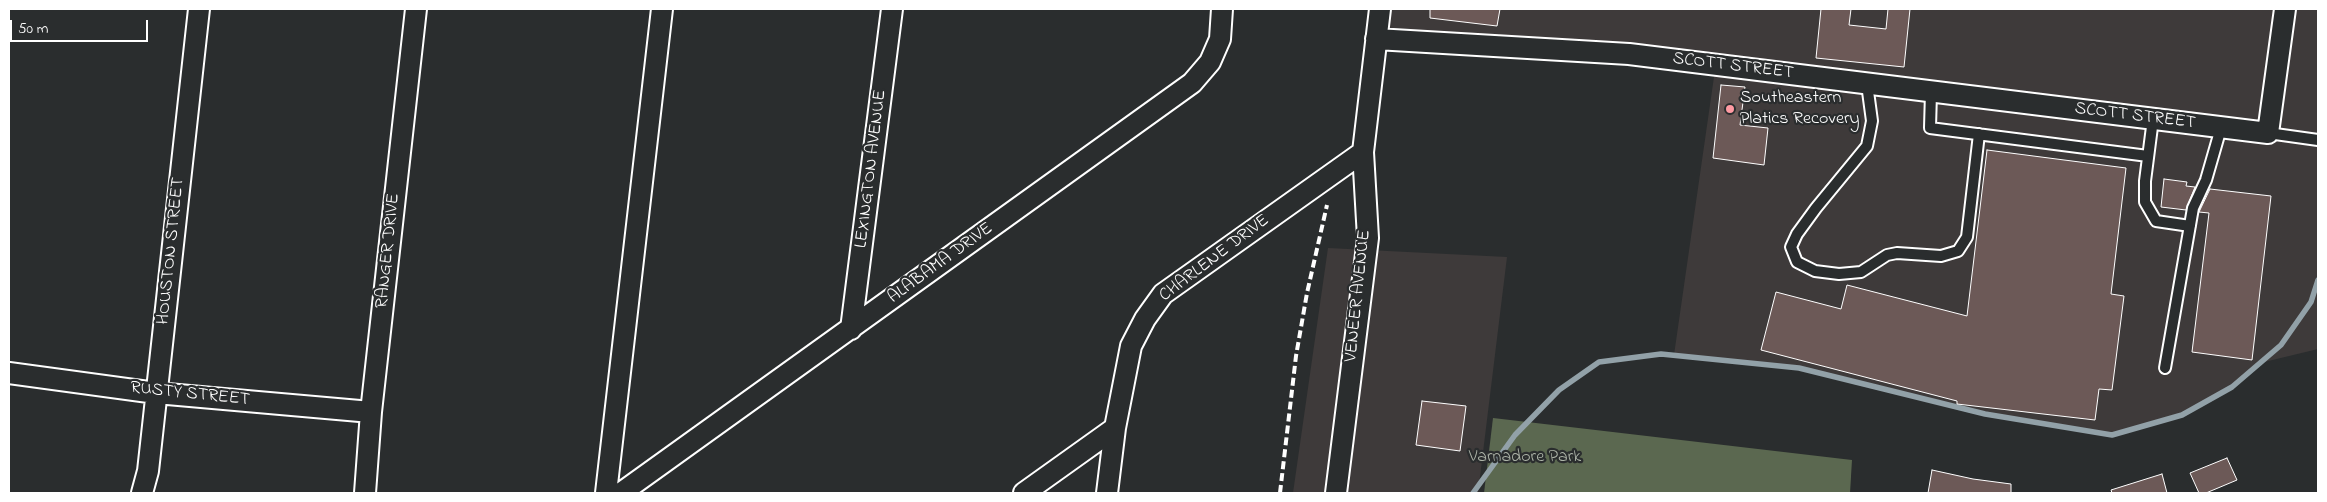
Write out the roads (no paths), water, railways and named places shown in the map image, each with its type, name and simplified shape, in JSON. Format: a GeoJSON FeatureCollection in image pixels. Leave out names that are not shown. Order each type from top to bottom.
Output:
{"type":"FeatureCollection","features":[{"type":"Feature","properties":{"kind":"street","name":"HOUSTON STREET"},"geometry":{"type":"LineString","coordinates":[[142,493],[148,471],[199,9]]}},
{"type":"Feature","properties":{"kind":"street","name":"RANGER DRIVE"},"geometry":{"type":"LineString","coordinates":[[365,493],[371,412],[416,9]]}},
{"type":"Feature","properties":{"kind":"street"},"geometry":{"type":"LineString","coordinates":[[606,493],[662,9]]}},
{"type":"Feature","properties":{"kind":"street","name":"LEXINGTON AVENUE"},"geometry":{"type":"LineString","coordinates":[[851,328],[892,9]]}},
{"type":"Feature","properties":{"kind":"street","name":"ALABAMA DRIVE"},"geometry":{"type":"LineString","coordinates":[[621,493],[1192,83],[1210,62],[1220,39],[1222,9]]}},
{"type":"Feature","properties":{"kind":"street","name":"VENEER AVENUE"},"geometry":{"type":"LineString","coordinates":[[1336,493],[1368,238],[1363,152],[1380,9]]}},
{"type":"Feature","properties":{"kind":"street"},"geometry":{"type":"LineString","coordinates":[[2268,133],[2285,9]]}},
{"type":"Feature","properties":{"kind":"street","name":"SCOTT STREET"},"geometry":{"type":"LineString","coordinates":[[1376,39],[1629,54],[2268,133]]}},
{"type":"Feature","properties":{"kind":"street","name":"CHARLENE DRIVE"},"geometry":{"type":"LineString","coordinates":[[1107,493],[1115,428],[1131,346],[1145,319],[1163,294],[1363,152]]}},
{"type":"Feature","properties":{"kind":"street","name":"RUSTY STREET"},"geometry":{"type":"LineString","coordinates":[[9,373],[156,393],[371,412]]}},
{"type":"Feature","properties":{"kind":"street"},"geometry":{"type":"LineString","coordinates":[[1024,493],[1115,428]]}},
{"type":"Feature","properties":{"kind":"lane"},"geometry":{"type":"LineString","coordinates":[[1867,84],[1872,121],[1867,146],[1816,208],[1797,234],[1791,247],[1797,262],[1815,271],[1840,274],[1861,272],[1887,255],[1897,253],[1941,256],[1958,251],[1968,237],[1979,134]]}},
{"type":"Feature","properties":{"kind":"lane"},"geometry":{"type":"LineString","coordinates":[[1931,92],[1930,128],[2148,156]]}},
{"type":"Feature","properties":{"kind":"lane"},"geometry":{"type":"LineString","coordinates":[[2153,119],[2144,198],[2152,218],[2160,223],[2190,226]]}},
{"type":"Feature","properties":{"kind":"lane"},"geometry":{"type":"LineString","coordinates":[[2165,368],[2193,208],[2206,180],[2221,128]]}},
{"type":"Feature","properties":{"kind":"lane"},"geometry":{"type":"LineString","coordinates":[[2268,133],[2318,140]]}},
{"type":"Feature","properties":{"kind":"waterway"},"geometry":{"type":"LineString","coordinates":[[1473,493],[1515,435],[1559,390],[1599,362],[1661,354],[1799,368],[1985,414],[2112,435],[2182,415],[2232,387],[2281,345],[2311,302],[2318,280]]}},
{"type":"Feature","properties":{"kind":"railway"},"geometry":{"type":"LineString","coordinates":[[1280,493],[1296,356],[1307,293],[1327,205]]}},
{"type":"Feature","properties":{"kind":"place","name":"Southeastern Platics Recovery"},"geometry":{"type":"Point","coordinates":[1730,109]}},
{"type":"Feature","properties":{"kind":"park label","name":"Varnadore Park"},"geometry":{"type":"Point","coordinates":[1525,458]}}]}
